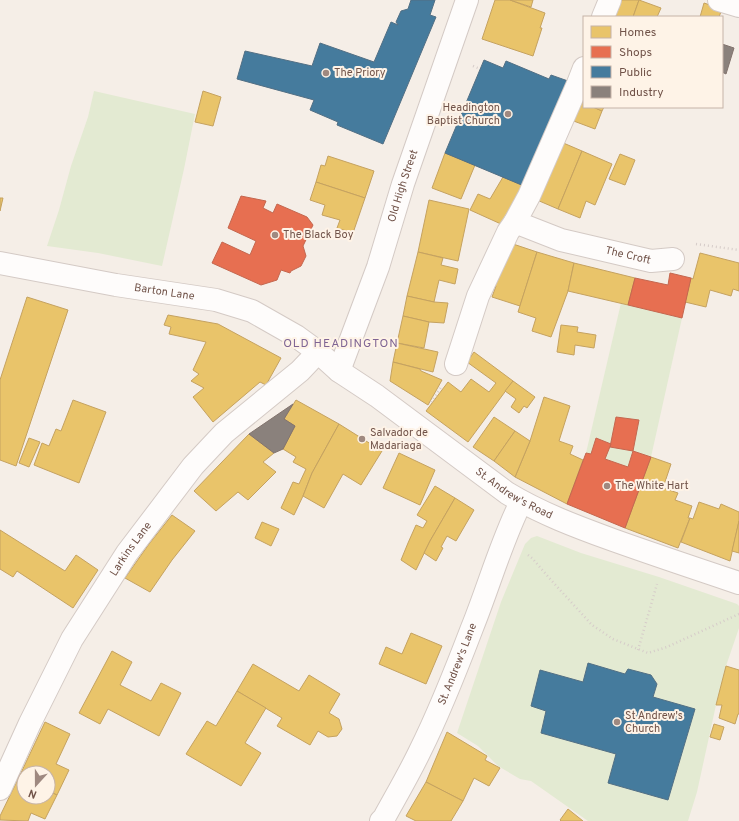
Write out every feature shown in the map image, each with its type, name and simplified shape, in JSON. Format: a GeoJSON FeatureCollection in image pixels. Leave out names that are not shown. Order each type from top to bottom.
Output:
{"type":"FeatureCollection","features":[{"type":"Feature","properties":{"kind":"street","name":"Old High Street"},"geometry":{"type":"LineString","coordinates":[[339,371],[378,267],[403,184],[467,0]]}},
{"type":"Feature","properties":{"kind":"street"},"geometry":{"type":"LineString","coordinates":[[603,16],[610,0]]}},
{"type":"Feature","properties":{"kind":"street"},"geometry":{"type":"LineString","coordinates":[[719,0],[739,6]]}},
{"type":"Feature","properties":{"kind":"street"},"geometry":{"type":"LineString","coordinates":[[456,364],[478,296],[508,232],[529,196],[583,71]]}},
{"type":"Feature","properties":{"kind":"street","name":"The Croft"},"geometry":{"type":"LineString","coordinates":[[515,222],[561,240],[651,262],[674,259]]}},
{"type":"Feature","properties":{"kind":"street","name":"Barton Lane"},"geometry":{"type":"LineString","coordinates":[[0,263],[116,285],[216,300],[252,311],[296,336],[318,352]]}},
{"type":"Feature","properties":{"kind":"street","name":"St. Andrew's Road"},"geometry":{"type":"LineString","coordinates":[[318,352],[339,371],[377,396],[521,502],[573,525],[739,583]]}},
{"type":"Feature","properties":{"kind":"street","name":"Larkins Lane"},"geometry":{"type":"LineString","coordinates":[[0,789],[30,723],[72,639],[127,553],[193,466],[224,433],[300,371],[318,352]]}},
{"type":"Feature","properties":{"kind":"street","name":"St. Andrew's Lane"},"geometry":{"type":"LineString","coordinates":[[385,820],[436,717],[480,609],[505,537],[521,502]]}},
{"type":"Feature","properties":{"kind":"path"},"geometry":{"type":"LineString","coordinates":[[674,259],[696,244],[739,250]]}},
{"type":"Feature","properties":{"kind":"path"},"geometry":{"type":"LineString","coordinates":[[505,537],[532,558],[592,625],[613,639],[638,650],[648,653],[675,644],[739,614]]}},
{"type":"Feature","properties":{"kind":"path"},"geometry":{"type":"LineString","coordinates":[[638,650],[666,558]]}},
{"type":"Feature","properties":{"kind":"green space"},"geometry":{"type":"Polygon","coordinates":[[[94,91],[195,114],[162,266],[98,253],[47,246],[71,166],[88,117],[94,91]]]}},
{"type":"Feature","properties":{"kind":"green space"},"geometry":{"type":"Polygon","coordinates":[[[621,303],[682,318],[651,457],[633,451],[628,467],[605,459],[611,444],[596,439],[591,454],[586,453],[621,303]]]}},
{"type":"Feature","properties":{"kind":"green space"},"geometry":{"type":"Polygon","coordinates":[[[537,536],[581,553],[659,577],[739,606],[739,628],[726,666],[697,792],[688,821],[588,821],[531,781],[520,779],[498,766],[478,746],[457,733],[501,602],[525,544],[531,538],[537,536]]]}},
{"type":"Feature","properties":{"kind":"building: Homes"},"geometry":{"type":"Polygon","coordinates":[[[495,0],[510,0],[545,13],[533,56],[482,39],[495,0]]]}},
{"type":"Feature","properties":{"kind":"building: Homes"},"geometry":{"type":"Polygon","coordinates":[[[510,0],[533,0],[531,7],[510,0]]]}},
{"type":"Feature","properties":{"kind":"building: Homes"},"geometry":{"type":"Polygon","coordinates":[[[615,0],[639,0],[633,16],[609,16],[615,0]]]}},
{"type":"Feature","properties":{"kind":"building: Homes"},"geometry":{"type":"Polygon","coordinates":[[[639,0],[661,8],[657,16],[633,16],[639,0]]]}},
{"type":"Feature","properties":{"kind":"building: Homes"},"geometry":{"type":"Polygon","coordinates":[[[704,3],[722,9],[719,16],[700,16],[704,3]]]}},
{"type":"Feature","properties":{"kind":"building: Homes"},"geometry":{"type":"Polygon","coordinates":[[[203,91],[221,97],[213,126],[195,122],[203,91]]]}},
{"type":"Feature","properties":{"kind":"building: Homes"},"geometry":{"type":"Polygon","coordinates":[[[579,101],[583,103],[583,108],[595,108],[602,111],[595,129],[571,120],[579,101]]]}},
{"type":"Feature","properties":{"kind":"building: Homes"},"geometry":{"type":"Polygon","coordinates":[[[595,108],[604,108],[602,111],[595,108]]]}},
{"type":"Feature","properties":{"kind":"building: Homes"},"geometry":{"type":"Polygon","coordinates":[[[561,142],[582,151],[558,209],[537,200],[561,142]]]}},
{"type":"Feature","properties":{"kind":"building: Homes"},"geometry":{"type":"Polygon","coordinates":[[[582,151],[612,164],[595,205],[586,201],[580,218],[558,209],[582,151]]]}},
{"type":"Feature","properties":{"kind":"building: Homes"},"geometry":{"type":"Polygon","coordinates":[[[445,153],[475,165],[461,199],[432,188],[445,153]]]}},
{"type":"Feature","properties":{"kind":"building: Homes"},"geometry":{"type":"Polygon","coordinates":[[[620,154],[635,160],[625,185],[609,179],[620,154]]]}},
{"type":"Feature","properties":{"kind":"building: Homes"},"geometry":{"type":"Polygon","coordinates":[[[328,156],[374,171],[365,198],[316,182],[321,165],[325,166],[328,156]]]}},
{"type":"Feature","properties":{"kind":"building: Homes"},"geometry":{"type":"Polygon","coordinates":[[[503,177],[524,186],[501,224],[470,210],[478,194],[490,199],[503,177]]]}},
{"type":"Feature","properties":{"kind":"building: Homes"},"geometry":{"type":"Polygon","coordinates":[[[316,182],[365,198],[353,233],[337,228],[340,220],[322,215],[325,205],[310,200],[316,182]]]}},
{"type":"Feature","properties":{"kind":"building: Homes"},"geometry":{"type":"Polygon","coordinates":[[[0,198],[3,198],[0,211],[0,198]]]}},
{"type":"Feature","properties":{"kind":"building: Homes"},"geometry":{"type":"Polygon","coordinates":[[[429,200],[469,209],[458,261],[418,252],[429,200]]]}},
{"type":"Feature","properties":{"kind":"building: Homes"},"geometry":{"type":"Polygon","coordinates":[[[504,241],[537,252],[520,306],[492,297],[496,286],[490,285],[504,241]]]}},
{"type":"Feature","properties":{"kind":"building: Homes"},"geometry":{"type":"Polygon","coordinates":[[[418,252],[443,258],[441,265],[458,269],[455,284],[439,280],[434,302],[407,296],[418,252]]]}},
{"type":"Feature","properties":{"kind":"building: Homes"},"geometry":{"type":"Polygon","coordinates":[[[537,252],[574,263],[568,291],[551,337],[532,331],[536,318],[518,312],[537,252]]]}},
{"type":"Feature","properties":{"kind":"building: Homes"},"geometry":{"type":"Polygon","coordinates":[[[700,253],[739,263],[739,291],[733,289],[731,296],[710,290],[706,307],[685,302],[691,278],[693,279],[700,253]]]}},
{"type":"Feature","properties":{"kind":"building: Homes"},"geometry":{"type":"Polygon","coordinates":[[[574,263],[635,278],[628,305],[568,291],[574,263]]]}},
{"type":"Feature","properties":{"kind":"building: Homes"},"geometry":{"type":"Polygon","coordinates":[[[407,296],[434,302],[448,303],[444,323],[429,322],[403,316],[407,296]]]}},
{"type":"Feature","properties":{"kind":"building: Homes"},"geometry":{"type":"Polygon","coordinates":[[[27,297],[68,310],[16,466],[0,460],[0,380],[27,297]]]}},
{"type":"Feature","properties":{"kind":"building: Homes"},"geometry":{"type":"Polygon","coordinates":[[[168,315],[218,324],[281,358],[266,385],[260,382],[213,422],[193,397],[204,388],[191,381],[199,374],[193,370],[206,342],[169,334],[171,327],[164,325],[168,315]]]}},
{"type":"Feature","properties":{"kind":"building: Homes"},"geometry":{"type":"Polygon","coordinates":[[[403,316],[429,322],[424,348],[397,343],[403,316]]]}},
{"type":"Feature","properties":{"kind":"building: Homes"},"geometry":{"type":"Polygon","coordinates":[[[561,325],[578,327],[577,332],[596,335],[594,348],[575,345],[574,355],[557,352],[561,325]]]}},
{"type":"Feature","properties":{"kind":"building: Homes"},"geometry":{"type":"Polygon","coordinates":[[[397,343],[438,352],[433,372],[393,362],[397,343]]]}},
{"type":"Feature","properties":{"kind":"building: Homes"},"geometry":{"type":"Polygon","coordinates":[[[474,352],[513,381],[468,442],[426,411],[448,382],[461,392],[471,379],[489,392],[496,383],[467,362],[474,352]]]}},
{"type":"Feature","properties":{"kind":"building: Homes"},"geometry":{"type":"Polygon","coordinates":[[[393,362],[420,369],[421,371],[442,380],[428,405],[390,381],[393,362]]]}},
{"type":"Feature","properties":{"kind":"building: Homes"},"geometry":{"type":"Polygon","coordinates":[[[513,381],[535,397],[527,408],[524,406],[519,413],[511,407],[516,399],[505,391],[513,381]]]}},
{"type":"Feature","properties":{"kind":"building: Homes"},"geometry":{"type":"Polygon","coordinates":[[[544,397],[570,406],[559,441],[573,446],[570,454],[583,460],[567,504],[515,477],[530,441],[544,397]]]}},
{"type":"Feature","properties":{"kind":"building: Homes"},"geometry":{"type":"Polygon","coordinates":[[[73,400],[106,412],[79,483],[34,465],[42,443],[49,446],[56,429],[61,431],[73,400]]]}},
{"type":"Feature","properties":{"kind":"building: Homes"},"geometry":{"type":"Polygon","coordinates":[[[296,400],[339,424],[312,473],[294,515],[281,508],[293,482],[299,484],[306,469],[293,462],[296,457],[283,449],[295,426],[284,419],[296,400]]]}},
{"type":"Feature","properties":{"kind":"building: Homes"},"geometry":{"type":"Polygon","coordinates":[[[494,417],[515,431],[494,461],[473,447],[494,417]]]}},
{"type":"Feature","properties":{"kind":"building: Homes"},"geometry":{"type":"Polygon","coordinates":[[[339,424],[382,451],[361,485],[343,474],[324,508],[303,496],[312,473],[339,424]]]}},
{"type":"Feature","properties":{"kind":"building: Homes"},"geometry":{"type":"Polygon","coordinates":[[[515,431],[530,441],[515,477],[494,461],[515,431]]]}},
{"type":"Feature","properties":{"kind":"building: Homes"},"geometry":{"type":"Polygon","coordinates":[[[249,434],[274,453],[263,462],[276,472],[248,500],[238,492],[216,511],[194,491],[249,434]]]}},
{"type":"Feature","properties":{"kind":"building: Homes"},"geometry":{"type":"Polygon","coordinates":[[[29,438],[40,442],[29,467],[19,463],[29,438]]]}},
{"type":"Feature","properties":{"kind":"building: Homes"},"geometry":{"type":"Polygon","coordinates":[[[399,453],[435,470],[420,505],[383,488],[399,453]]]}},
{"type":"Feature","properties":{"kind":"building: Homes"},"geometry":{"type":"Polygon","coordinates":[[[651,457],[671,464],[663,488],[678,493],[675,500],[692,506],[688,518],[690,518],[678,548],[625,528],[651,457]]]}},
{"type":"Feature","properties":{"kind":"building: Homes"},"geometry":{"type":"Polygon","coordinates":[[[435,486],[455,498],[430,541],[416,570],[401,560],[416,525],[423,528],[427,521],[417,515],[435,486]]]}},
{"type":"Feature","properties":{"kind":"building: Homes"},"geometry":{"type":"Polygon","coordinates":[[[455,498],[474,510],[456,541],[447,536],[436,561],[424,553],[455,498]]]}},
{"type":"Feature","properties":{"kind":"building: Homes"},"geometry":{"type":"Polygon","coordinates":[[[699,502],[719,509],[721,504],[739,512],[739,521],[730,561],[681,542],[690,518],[693,519],[699,502]]]}},
{"type":"Feature","properties":{"kind":"building: Homes"},"geometry":{"type":"Polygon","coordinates":[[[172,515],[195,531],[172,560],[150,592],[125,578],[172,515]]]}},
{"type":"Feature","properties":{"kind":"building: Homes"},"geometry":{"type":"Polygon","coordinates":[[[739,521],[739,553],[732,551],[739,521]]]}},
{"type":"Feature","properties":{"kind":"building: Homes"},"geometry":{"type":"Polygon","coordinates":[[[262,522],[279,529],[271,546],[255,538],[262,522]]]}},
{"type":"Feature","properties":{"kind":"building: Homes"},"geometry":{"type":"Polygon","coordinates":[[[0,530],[65,571],[76,555],[98,570],[73,608],[17,571],[13,577],[0,569],[0,530]]]}},
{"type":"Feature","properties":{"kind":"building: Homes"},"geometry":{"type":"Polygon","coordinates":[[[411,633],[442,646],[426,684],[379,664],[386,647],[402,654],[411,633]]]}},
{"type":"Feature","properties":{"kind":"building: Homes"},"geometry":{"type":"Polygon","coordinates":[[[112,651],[132,662],[120,685],[151,701],[161,683],[181,693],[159,736],[108,709],[100,724],[79,713],[112,651]]]}},
{"type":"Feature","properties":{"kind":"building: Homes"},"geometry":{"type":"Polygon","coordinates":[[[253,664],[299,691],[309,675],[340,694],[329,713],[339,719],[342,729],[337,736],[328,737],[318,731],[310,745],[277,726],[282,718],[237,691],[253,664]]]}},
{"type":"Feature","properties":{"kind":"building: Homes"},"geometry":{"type":"Polygon","coordinates":[[[726,666],[739,670],[739,714],[735,724],[719,718],[722,705],[716,705],[726,666]]]}},
{"type":"Feature","properties":{"kind":"building: Homes"},"geometry":{"type":"Polygon","coordinates":[[[237,691],[266,708],[245,743],[261,753],[241,786],[186,754],[207,721],[216,726],[237,691]]]}},
{"type":"Feature","properties":{"kind":"building: Homes"},"geometry":{"type":"Polygon","coordinates":[[[45,722],[70,734],[56,764],[69,770],[57,795],[56,765],[25,765],[45,722]]]}},
{"type":"Feature","properties":{"kind":"building: Homes"},"geometry":{"type":"Polygon","coordinates":[[[714,724],[724,727],[720,740],[710,737],[714,724]]]}},
{"type":"Feature","properties":{"kind":"building: Homes"},"geometry":{"type":"Polygon","coordinates":[[[447,732],[487,756],[485,760],[500,768],[489,786],[474,778],[463,801],[426,782],[447,732]]]}},
{"type":"Feature","properties":{"kind":"building: Homes"},"geometry":{"type":"Polygon","coordinates":[[[426,782],[463,801],[451,821],[416,821],[406,816],[426,782]]]}},
{"type":"Feature","properties":{"kind":"building: Homes"},"geometry":{"type":"Polygon","coordinates":[[[16,783],[16,805],[52,805],[45,819],[31,813],[28,821],[0,820],[0,816],[16,783]]]}},
{"type":"Feature","properties":{"kind":"building: Homes"},"geometry":{"type":"Polygon","coordinates":[[[568,809],[583,821],[561,821],[560,820],[568,809]]]}},
{"type":"Feature","properties":{"kind":"building: Shops","name":"The Black Boy"},"geometry":{"type":"Polygon","coordinates":[[[241,196],[266,201],[263,208],[273,213],[277,204],[307,217],[313,225],[303,246],[306,256],[301,266],[290,273],[281,270],[277,280],[261,285],[212,263],[222,242],[250,255],[256,241],[228,228],[241,196]]]}},
{"type":"Feature","properties":{"kind":"building: Shops"},"geometry":{"type":"Polygon","coordinates":[[[670,273],[691,278],[682,318],[628,305],[635,278],[668,285],[670,273]]]}},
{"type":"Feature","properties":{"kind":"building: Shops"},"geometry":{"type":"Polygon","coordinates":[[[616,417],[639,420],[633,451],[610,447],[616,417]]]}},
{"type":"Feature","properties":{"kind":"building: Shops","name":"The White Hart"},"geometry":{"type":"Polygon","coordinates":[[[596,438],[611,444],[605,459],[628,467],[633,451],[651,457],[625,528],[567,504],[586,453],[591,454],[596,438]]]}},
{"type":"Feature","properties":{"kind":"building: Public","name":"The Priory"},"geometry":{"type":"Polygon","coordinates":[[[411,0],[435,0],[430,15],[436,17],[383,144],[337,125],[338,122],[310,110],[314,100],[237,79],[245,51],[312,66],[320,43],[374,62],[391,22],[398,25],[396,22],[401,11],[408,9],[411,0]]]}},
{"type":"Feature","properties":{"kind":"building: Public","name":"Headington Baptist Church"},"geometry":{"type":"Polygon","coordinates":[[[484,60],[503,68],[506,61],[549,79],[551,75],[568,81],[524,186],[445,153],[484,60]]]}},
{"type":"Feature","properties":{"kind":"building: Public","name":"St Andrew's Church"},"geometry":{"type":"Polygon","coordinates":[[[588,663],[625,674],[628,669],[651,675],[657,684],[653,697],[695,709],[668,800],[608,783],[616,754],[541,733],[546,711],[531,706],[540,670],[583,682],[588,663]]]}},
{"type":"Feature","properties":{"kind":"building: Industry"},"geometry":{"type":"Polygon","coordinates":[[[723,44],[734,48],[726,74],[723,72],[723,44]]]}},
{"type":"Feature","properties":{"kind":"building: Industry"},"geometry":{"type":"Polygon","coordinates":[[[293,404],[284,419],[295,426],[283,449],[274,453],[249,434],[293,404]]]}},
{"type":"Feature","properties":{"kind":"place","name":"The Priory"},"geometry":{"type":"Point","coordinates":[326,73]}},
{"type":"Feature","properties":{"kind":"place","name":"Headington Baptist Church"},"geometry":{"type":"Point","coordinates":[508,114]}},
{"type":"Feature","properties":{"kind":"place","name":"The Black Boy"},"geometry":{"type":"Point","coordinates":[275,235]}},
{"type":"Feature","properties":{"kind":"place","name":"Salvador de Madariaga"},"geometry":{"type":"Point","coordinates":[362,439]}},
{"type":"Feature","properties":{"kind":"place","name":"The White Hart"},"geometry":{"type":"Point","coordinates":[607,486]}},
{"type":"Feature","properties":{"kind":"place","name":"St Andrew's Church"},"geometry":{"type":"Point","coordinates":[617,722]}},
{"type":"Feature","properties":{"kind":"district","name":"OLD HEADINGTON"},"geometry":{"type":"Point","coordinates":[341,344]}}]}
